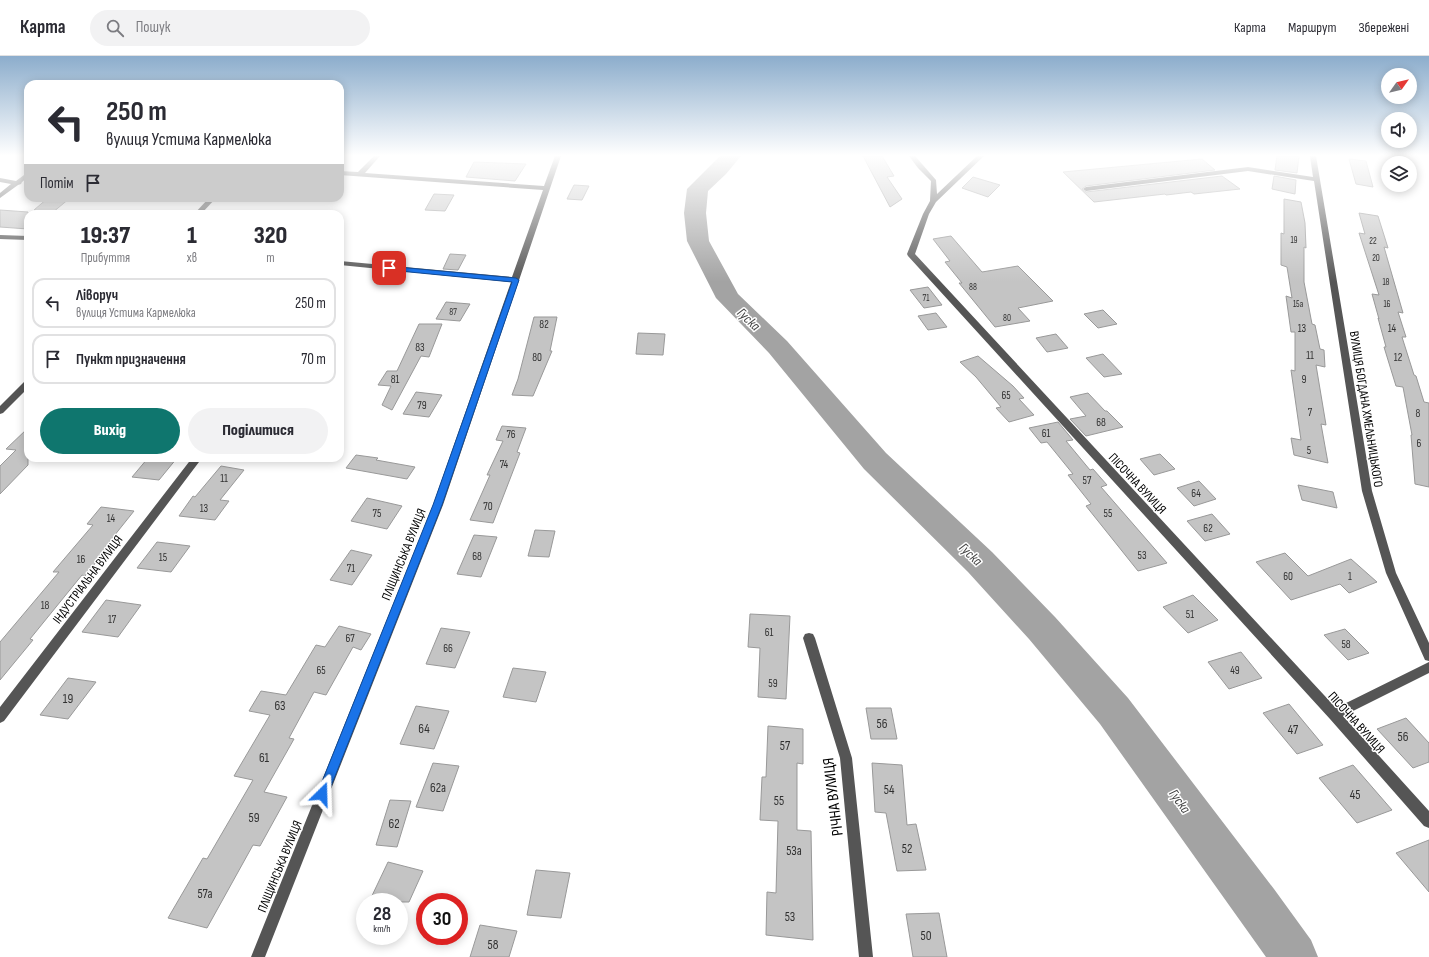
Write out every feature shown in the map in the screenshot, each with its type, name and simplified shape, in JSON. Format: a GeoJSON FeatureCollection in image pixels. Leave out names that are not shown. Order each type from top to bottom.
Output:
{"type":"FeatureCollection","features":[{"type":"Feature","properties":{"kind":"street","name":"ПЛІЩИНСЬКА ВУЛИЦЯ"},"geometry":{"type":"LineString","coordinates":[[258,957],[438,505],[545,198]]}},
{"type":"Feature","properties":{"kind":"street","name":"ПІСОЧНА ВУЛИЦЯ"},"geometry":{"type":"LineString","coordinates":[[937,198],[926,214],[911,254],[1334,715],[1429,821]]}},
{"type":"Feature","properties":{"kind":"street","name":"ВУЛИЦЯ БОГДАНА ХМЕЛЬНИЦЬКОГО"},"geometry":{"type":"LineString","coordinates":[[1320,198],[1367,491],[1391,572],[1429,656]]}},
{"type":"Feature","properties":{"kind":"street"},"geometry":{"type":"LineString","coordinates":[[201,210],[209,202]]}},
{"type":"Feature","properties":{"kind":"street"},"geometry":{"type":"LineString","coordinates":[[0,237],[24,238]]}},
{"type":"Feature","properties":{"kind":"street"},"geometry":{"type":"LineString","coordinates":[[344,263],[516,280]]}},
{"type":"Feature","properties":{"kind":"street"},"geometry":{"type":"LineString","coordinates":[[0,411],[24,386]]}},
{"type":"Feature","properties":{"kind":"street","name":"ІНДУСТРІАЛЬНА ВУЛИЦЯ"},"geometry":{"type":"LineString","coordinates":[[0,718],[194,462]]}},
{"type":"Feature","properties":{"kind":"street","name":"РІЧНА ВУЛИЦЯ"},"geometry":{"type":"LineString","coordinates":[[809,638],[846,758],[866,957]]}},
{"type":"Feature","properties":{"kind":"street"},"geometry":{"type":"LineString","coordinates":[[1334,715],[1429,667]]}},
{"type":"Feature","properties":{"kind":"building"},"geometry":{"type":"Polygon","coordinates":[[[432,198],[452,198],[445,211],[425,210],[432,198]]]}},
{"type":"Feature","properties":{"kind":"building"},"geometry":{"type":"Polygon","coordinates":[[[567,198],[583,198],[582,200],[567,198]]]}},
{"type":"Feature","properties":{"kind":"building"},"geometry":{"type":"Polygon","coordinates":[[[885,198],[901,198],[902,199],[890,207],[885,198]]]}},
{"type":"Feature","properties":{"kind":"building"},"geometry":{"type":"Polygon","coordinates":[[[1090,198],[1129,198],[1094,202],[1090,198]]]}},
{"type":"Feature","properties":{"kind":"building"},"geometry":{"type":"Polygon","coordinates":[[[1284,199],[1301,202],[1305,223],[1306,248],[1304,247],[1304,282],[1312,324],[1315,325],[1320,349],[1324,350],[1325,367],[1316,365],[1326,425],[1321,424],[1328,463],[1294,455],[1291,438],[1301,440],[1291,370],[1295,371],[1295,332],[1291,332],[1286,296],[1292,298],[1287,267],[1281,265],[1281,233],[1284,234],[1284,199]]]}},
{"type":"Feature","properties":{"kind":"building"},"geometry":{"type":"Polygon","coordinates":[[[43,202],[65,202],[56,210],[34,210],[43,202]]]}},
{"type":"Feature","properties":{"kind":"building"},"geometry":{"type":"Polygon","coordinates":[[[0,210],[24,212],[24,229],[0,227],[0,210]]]}},
{"type":"Feature","properties":{"kind":"building"},"geometry":{"type":"Polygon","coordinates":[[[1359,213],[1378,216],[1388,248],[1384,247],[1403,313],[1398,312],[1406,337],[1402,337],[1424,402],[1429,403],[1429,487],[1415,484],[1412,435],[1403,387],[1396,386],[1384,347],[1386,347],[1372,294],[1379,295],[1359,233],[1365,234],[1359,213]]]}},
{"type":"Feature","properties":{"kind":"building"},"geometry":{"type":"Polygon","coordinates":[[[951,236],[982,272],[1018,266],[1053,301],[1018,308],[1030,321],[995,327],[959,283],[962,283],[945,262],[950,261],[933,239],[951,236]]]}},
{"type":"Feature","properties":{"kind":"building"},"geometry":{"type":"Polygon","coordinates":[[[450,254],[466,255],[458,270],[443,269],[450,254]]]}},
{"type":"Feature","properties":{"kind":"building"},"geometry":{"type":"Polygon","coordinates":[[[928,287],[942,305],[924,308],[910,290],[928,287]]]}},
{"type":"Feature","properties":{"kind":"building"},"geometry":{"type":"Polygon","coordinates":[[[446,302],[470,304],[460,321],[436,319],[446,302]]]}},
{"type":"Feature","properties":{"kind":"building"},"geometry":{"type":"Polygon","coordinates":[[[1103,310],[1117,324],[1098,328],[1084,314],[1103,310]]]}},
{"type":"Feature","properties":{"kind":"building"},"geometry":{"type":"Polygon","coordinates":[[[936,313],[947,327],[928,330],[918,316],[936,313]]]}},
{"type":"Feature","properties":{"kind":"building"},"geometry":{"type":"Polygon","coordinates":[[[534,317],[557,317],[550,351],[552,351],[533,396],[512,395],[518,379],[534,317]]]}},
{"type":"Feature","properties":{"kind":"building"},"geometry":{"type":"Polygon","coordinates":[[[419,324],[442,324],[429,357],[421,356],[392,410],[382,405],[391,386],[378,385],[387,371],[397,371],[419,324]]]}},
{"type":"Feature","properties":{"kind":"building"},"geometry":{"type":"Polygon","coordinates":[[[638,333],[665,334],[663,355],[636,354],[638,333]]]}},
{"type":"Feature","properties":{"kind":"building"},"geometry":{"type":"Polygon","coordinates":[[[1056,334],[1068,348],[1047,352],[1036,338],[1056,334]]]}},
{"type":"Feature","properties":{"kind":"building"},"geometry":{"type":"Polygon","coordinates":[[[1103,354],[1122,374],[1104,377],[1086,358],[1103,354]]]}},
{"type":"Feature","properties":{"kind":"building"},"geometry":{"type":"Polygon","coordinates":[[[978,356],[1013,386],[1024,398],[1019,399],[1034,415],[1009,422],[996,408],[1001,407],[976,377],[960,362],[978,356]]]}},
{"type":"Feature","properties":{"kind":"building"},"geometry":{"type":"Polygon","coordinates":[[[416,392],[442,395],[429,417],[403,414],[416,392]]]}},
{"type":"Feature","properties":{"kind":"building"},"geometry":{"type":"Polygon","coordinates":[[[1088,393],[1123,427],[1086,436],[1070,419],[1086,416],[1070,397],[1088,393]]]}},
{"type":"Feature","properties":{"kind":"building"},"geometry":{"type":"Polygon","coordinates":[[[1058,422],[1073,440],[1066,441],[1090,470],[1093,469],[1107,485],[1101,487],[1167,563],[1138,571],[1086,506],[1091,504],[1068,475],[1073,474],[1047,442],[1041,443],[1029,428],[1058,422]]]}},
{"type":"Feature","properties":{"kind":"building"},"geometry":{"type":"Polygon","coordinates":[[[502,426],[526,428],[517,452],[520,453],[493,523],[470,520],[490,475],[487,475],[503,441],[496,440],[502,426]]]}},
{"type":"Feature","properties":{"kind":"building"},"geometry":{"type":"Polygon","coordinates":[[[24,432],[24,462],[28,462],[28,465],[0,494],[0,466],[16,450],[6,449],[24,432]]]}},
{"type":"Feature","properties":{"kind":"building"},"geometry":{"type":"Polygon","coordinates":[[[1160,454],[1175,469],[1154,475],[1140,459],[1160,454]]]}},
{"type":"Feature","properties":{"kind":"building"},"geometry":{"type":"Polygon","coordinates":[[[356,455],[378,458],[376,460],[415,467],[407,479],[346,468],[356,455]]]}},
{"type":"Feature","properties":{"kind":"building"},"geometry":{"type":"Polygon","coordinates":[[[145,462],[174,462],[159,480],[132,477],[145,462]]]}},
{"type":"Feature","properties":{"kind":"building"},"geometry":{"type":"Polygon","coordinates":[[[221,466],[244,470],[220,500],[229,501],[215,520],[179,516],[193,496],[195,497],[221,466]]]}},
{"type":"Feature","properties":{"kind":"building"},"geometry":{"type":"Polygon","coordinates":[[[1199,481],[1216,499],[1194,506],[1177,488],[1199,481]]]}},
{"type":"Feature","properties":{"kind":"building"},"geometry":{"type":"Polygon","coordinates":[[[1298,485],[1333,492],[1337,508],[1302,500],[1298,485]]]}},
{"type":"Feature","properties":{"kind":"building"},"geometry":{"type":"Polygon","coordinates":[[[367,498],[402,506],[387,529],[351,521],[367,498]]]}},
{"type":"Feature","properties":{"kind":"building"},"geometry":{"type":"Polygon","coordinates":[[[101,507],[134,511],[106,546],[108,547],[85,576],[82,575],[30,639],[33,640],[0,680],[0,642],[59,572],[53,572],[93,525],[87,524],[101,507]]]}},
{"type":"Feature","properties":{"kind":"building"},"geometry":{"type":"Polygon","coordinates":[[[1212,514],[1230,534],[1205,541],[1187,521],[1212,514]]]}},
{"type":"Feature","properties":{"kind":"building"},"geometry":{"type":"Polygon","coordinates":[[[535,530],[555,531],[549,557],[528,556],[535,530]]]}},
{"type":"Feature","properties":{"kind":"building"},"geometry":{"type":"Polygon","coordinates":[[[474,535],[497,537],[481,577],[457,574],[474,535]]]}},
{"type":"Feature","properties":{"kind":"building"},"geometry":{"type":"Polygon","coordinates":[[[157,542],[190,546],[171,572],[137,568],[157,542]]]}},
{"type":"Feature","properties":{"kind":"building"},"geometry":{"type":"Polygon","coordinates":[[[351,550],[372,555],[352,585],[330,580],[351,550]]]}},
{"type":"Feature","properties":{"kind":"building"},"geometry":{"type":"Polygon","coordinates":[[[1285,553],[1308,576],[1351,559],[1377,582],[1349,593],[1340,584],[1291,600],[1256,562],[1285,553]]]}},
{"type":"Feature","properties":{"kind":"building"},"geometry":{"type":"Polygon","coordinates":[[[1193,595],[1218,620],[1188,633],[1163,607],[1193,595]]]}},
{"type":"Feature","properties":{"kind":"building"},"geometry":{"type":"Polygon","coordinates":[[[106,600],[141,605],[118,637],[82,632],[106,600]]]}},
{"type":"Feature","properties":{"kind":"building"},"geometry":{"type":"Polygon","coordinates":[[[750,614],[790,616],[786,699],[758,697],[760,648],[748,647],[750,614]]]}},
{"type":"Feature","properties":{"kind":"building"},"geometry":{"type":"Polygon","coordinates":[[[339,626],[371,634],[361,650],[353,647],[326,695],[314,692],[289,738],[294,739],[264,792],[287,797],[260,846],[253,845],[207,928],[168,918],[203,858],[207,859],[253,780],[234,776],[270,715],[249,711],[261,691],[286,695],[316,645],[325,647],[339,626]]]}},
{"type":"Feature","properties":{"kind":"building"},"geometry":{"type":"Polygon","coordinates":[[[441,628],[470,632],[455,668],[426,664],[441,628]]]}},
{"type":"Feature","properties":{"kind":"building"},"geometry":{"type":"Polygon","coordinates":[[[1345,629],[1369,653],[1348,660],[1324,635],[1345,629]]]}},
{"type":"Feature","properties":{"kind":"building"},"geometry":{"type":"Polygon","coordinates":[[[1241,652],[1262,678],[1229,689],[1208,662],[1241,652]]]}},
{"type":"Feature","properties":{"kind":"building"},"geometry":{"type":"Polygon","coordinates":[[[513,668],[546,672],[536,702],[503,697],[513,668]]]}},
{"type":"Feature","properties":{"kind":"building"},"geometry":{"type":"Polygon","coordinates":[[[68,678],[96,682],[68,719],[40,715],[68,678]]]}},
{"type":"Feature","properties":{"kind":"building"},"geometry":{"type":"Polygon","coordinates":[[[1289,704],[1323,745],[1297,754],[1263,713],[1289,704]]]}},
{"type":"Feature","properties":{"kind":"building"},"geometry":{"type":"Polygon","coordinates":[[[416,706],[449,711],[434,749],[400,744],[416,706]]]}},
{"type":"Feature","properties":{"kind":"building"},"geometry":{"type":"Polygon","coordinates":[[[866,708],[891,708],[897,739],[871,739],[866,708]]]}},
{"type":"Feature","properties":{"kind":"building"},"geometry":{"type":"Polygon","coordinates":[[[1406,718],[1429,743],[1429,762],[1413,768],[1377,729],[1406,718]]]}},
{"type":"Feature","properties":{"kind":"building"},"geometry":{"type":"Polygon","coordinates":[[[768,726],[803,729],[803,764],[797,763],[797,830],[811,831],[813,940],[766,935],[767,892],[776,893],[778,821],[760,820],[762,777],[766,777],[768,726]]]}},
{"type":"Feature","properties":{"kind":"building"},"geometry":{"type":"Polygon","coordinates":[[[433,763],[459,766],[443,811],[416,807],[433,763]]]}},
{"type":"Feature","properties":{"kind":"building"},"geometry":{"type":"Polygon","coordinates":[[[872,763],[902,765],[907,825],[916,824],[926,870],[897,871],[886,813],[875,812],[872,763]]]}},
{"type":"Feature","properties":{"kind":"building"},"geometry":{"type":"Polygon","coordinates":[[[1353,765],[1392,810],[1357,823],[1319,778],[1353,765]]]}},
{"type":"Feature","properties":{"kind":"building"},"geometry":{"type":"Polygon","coordinates":[[[390,800],[411,801],[397,847],[376,845],[390,800]]]}},
{"type":"Feature","properties":{"kind":"building"},"geometry":{"type":"Polygon","coordinates":[[[1429,840],[1429,892],[1396,853],[1429,840]]]}},
{"type":"Feature","properties":{"kind":"building"},"geometry":{"type":"Polygon","coordinates":[[[388,862],[423,871],[409,902],[408,893],[373,893],[388,862]]]}},
{"type":"Feature","properties":{"kind":"building"},"geometry":{"type":"Polygon","coordinates":[[[536,870],[570,873],[561,918],[527,915],[536,870]]]}},
{"type":"Feature","properties":{"kind":"building"},"geometry":{"type":"Polygon","coordinates":[[[939,913],[947,957],[913,957],[906,914],[939,913]]]}},
{"type":"Feature","properties":{"kind":"building"},"geometry":{"type":"Polygon","coordinates":[[[480,925],[517,931],[509,957],[470,957],[480,925]]]}},
{"type":"Feature","properties":{"kind":"waterway","name":"Гуска"},"geometry":{"type":"LineString","coordinates":[[697,198],[695,213],[698,241],[728,298],[778,347],[875,461],[980,562],[1042,628],[1114,711],[1258,905],[1294,957]]}},
{"type":"Feature","properties":{"kind":"route"},"geometry":{"type":"LineString","coordinates":[[322,794],[438,505],[516,280],[389,268]]}}]}
